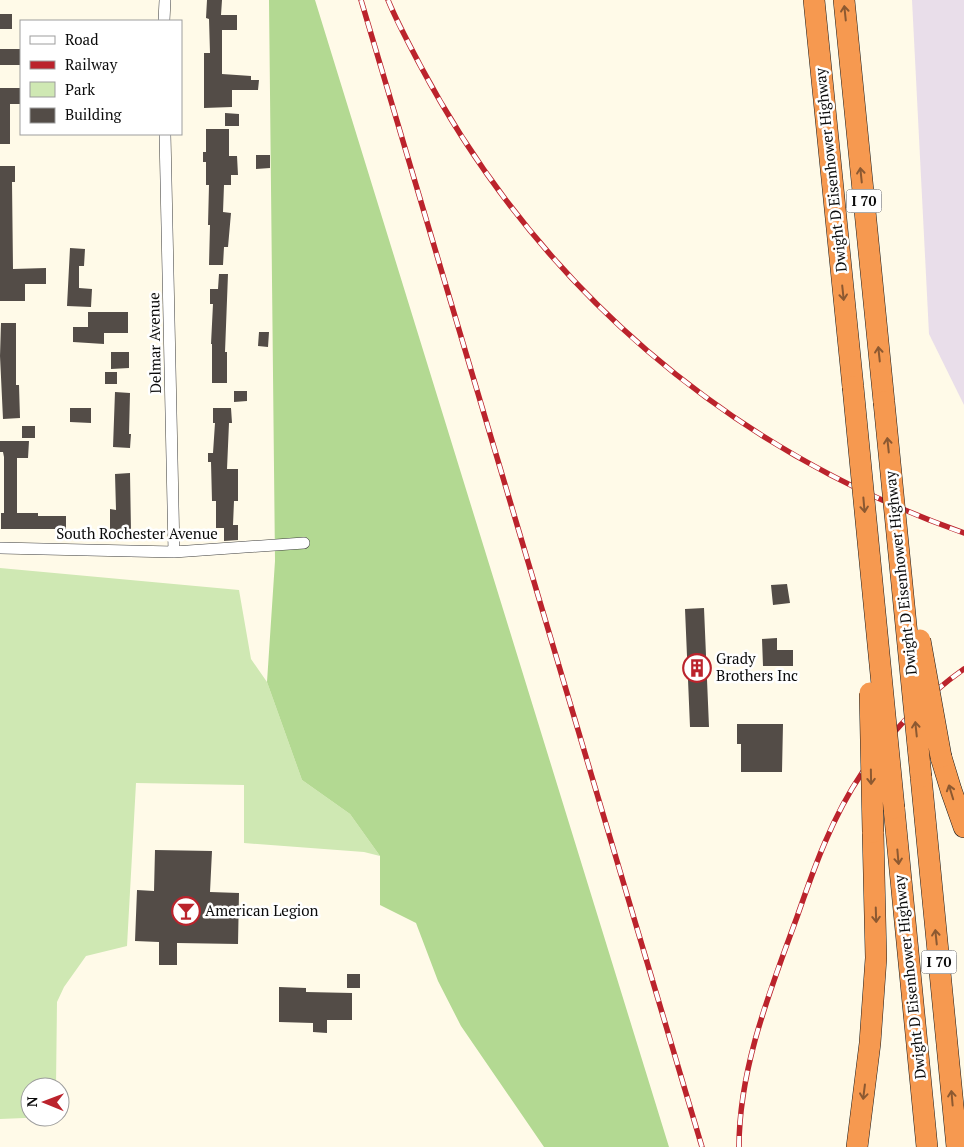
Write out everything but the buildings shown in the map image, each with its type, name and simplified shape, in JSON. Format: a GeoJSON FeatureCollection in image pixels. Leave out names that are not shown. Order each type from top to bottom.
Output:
{"type":"FeatureCollection","features":[{"type":"Feature","properties":{"kind":"highway","name":"Dwight D Eisenhower Highway"},"geometry":{"type":"LineString","coordinates":[[814,0],[927,1147]]}},
{"type":"Feature","properties":{"kind":"highway","name":"Dwight D Eisenhower Highway"},"geometry":{"type":"LineString","coordinates":[[844,0],[956,1147]]}},
{"type":"Feature","properties":{"kind":"highway"},"geometry":{"type":"LineString","coordinates":[[896,522],[942,757],[950,790],[964,827]]}},
{"type":"Feature","properties":{"kind":"highway"},"geometry":{"type":"LineString","coordinates":[[857,1147],[870,1043],[876,958],[867,535]]}},
{"type":"Feature","properties":{"kind":"street"},"geometry":{"type":"LineString","coordinates":[[164,20],[165,0]]}},
{"type":"Feature","properties":{"kind":"street","name":"Delmar Avenue"},"geometry":{"type":"LineString","coordinates":[[165,135],[174,552]]}},
{"type":"Feature","properties":{"kind":"street","name":"South Rochester Avenue"},"geometry":{"type":"LineString","coordinates":[[0,548],[174,552],[304,543]]}},
{"type":"Feature","properties":{"kind":"shaded area"},"geometry":{"type":"Polygon","coordinates":[[[912,0],[964,0],[964,405],[929,334],[912,0]]]}},
{"type":"Feature","properties":{"kind":"green space"},"geometry":{"type":"Polygon","coordinates":[[[269,0],[315,0],[669,1147],[544,1147],[461,1026],[438,981],[416,923],[380,905],[380,856],[350,814],[302,780],[267,682],[275,561],[269,0]]]}},
{"type":"Feature","properties":{"kind":"green space"},"geometry":{"type":"Polygon","coordinates":[[[0,568],[239,590],[251,659],[267,682],[302,780],[350,814],[380,856],[364,852],[244,843],[244,785],[136,783],[127,946],[86,956],[64,987],[57,1002],[56,1077],[20,1077],[20,1118],[0,1119],[0,568]]]}},
{"type":"Feature","properties":{"kind":"railway"},"geometry":{"type":"LineString","coordinates":[[361,0],[702,1147]]}},
{"type":"Feature","properties":{"kind":"railway"},"geometry":{"type":"LineString","coordinates":[[388,0],[420,65],[468,145],[521,220],[581,288],[647,351],[719,407],[796,456],[877,498],[964,533]]}},
{"type":"Feature","properties":{"kind":"railway"},"geometry":{"type":"LineString","coordinates":[[739,1147],[740,1117],[744,1088],[758,1030],[810,880],[833,825],[851,790],[884,744],[908,716],[964,669]]}},
{"type":"Feature","properties":{"kind":"place","name":"Grady Brothers Inc"},"geometry":{"type":"Point","coordinates":[697,668]}},
{"type":"Feature","properties":{"kind":"place","name":"American Legion"},"geometry":{"type":"Point","coordinates":[186,911]}}]}
